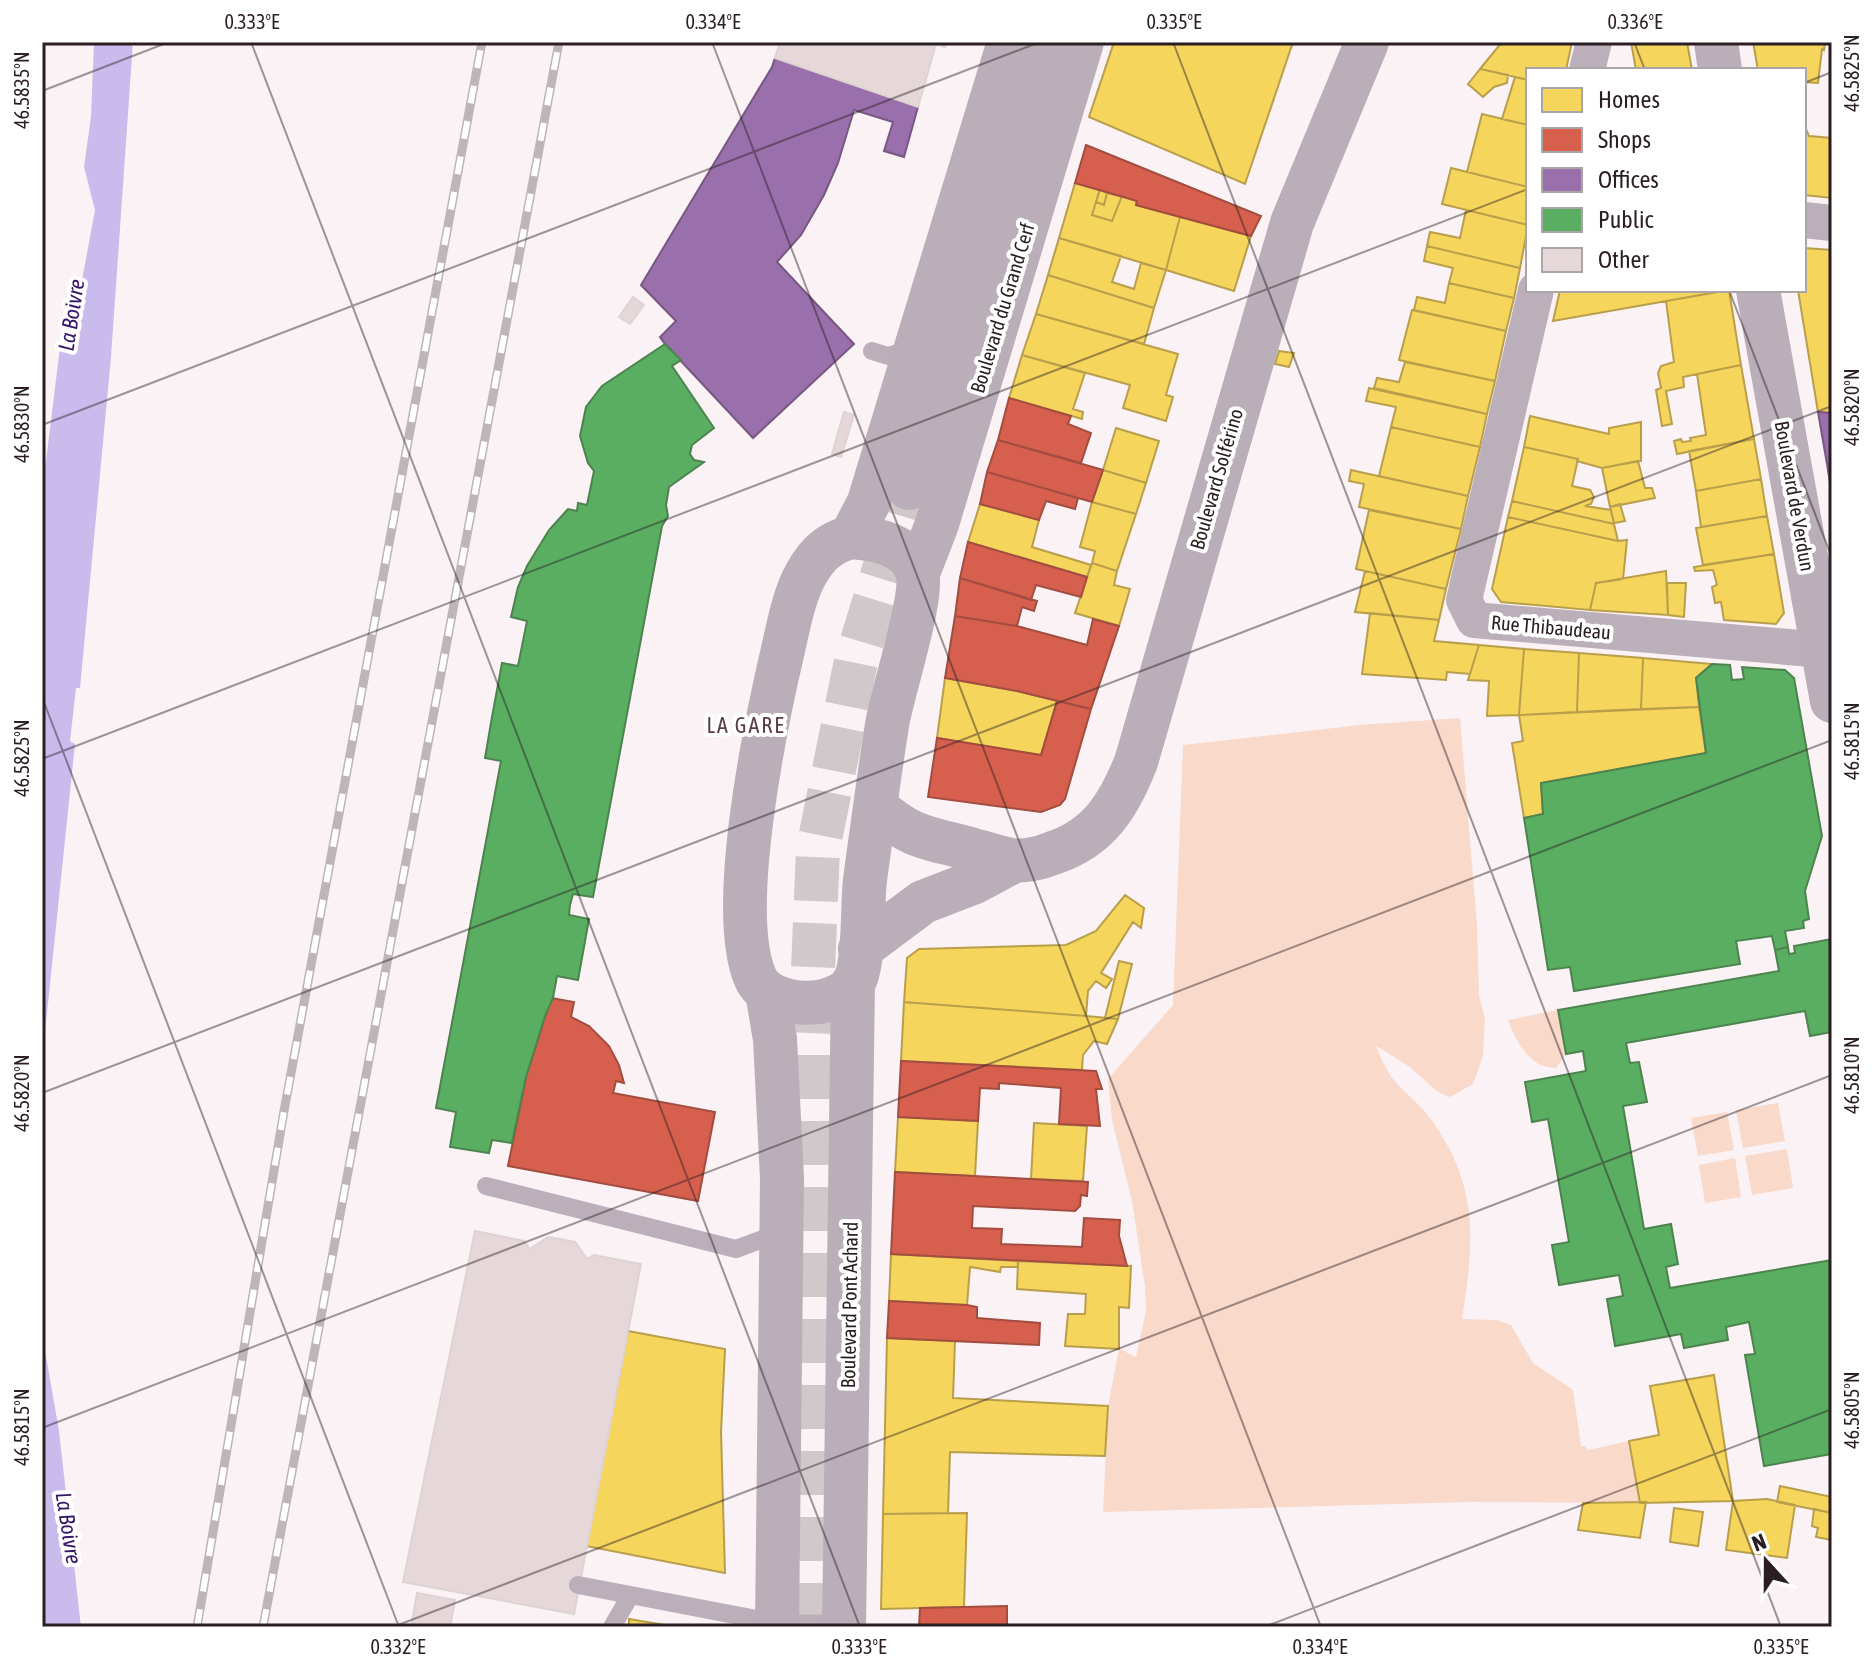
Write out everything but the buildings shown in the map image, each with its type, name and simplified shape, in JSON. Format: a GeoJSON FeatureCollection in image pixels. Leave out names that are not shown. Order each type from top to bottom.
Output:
{"type":"FeatureCollection","features":[{"type":"Feature","properties":{"kind":"street"},"geometry":{"type":"LineString","coordinates":[[851,537],[869,502],[1009,42]]}},
{"type":"Feature","properties":{"kind":"street","name":"Boulevard du Grand Cerf"},"geometry":{"type":"LineString","coordinates":[[909,488],[1045,42]]}},
{"type":"Feature","properties":{"kind":"street","name":"Boulevard du Grand Cerf"},"geometry":{"type":"LineString","coordinates":[[876,807],[889,713],[917,606],[918,573],[937,524],[1082,42]]}},
{"type":"Feature","properties":{"kind":"street","name":"Boulevard Solférino"},"geometry":{"type":"LineString","coordinates":[[767,992],[794,1003],[828,998],[856,966],[923,902],[975,882],[1014,861],[1042,857],[1069,848],[1089,837],[1106,820],[1123,793],[1136,762],[1292,223],[1367,42]]}},
{"type":"Feature","properties":{"kind":"street"},"geometry":{"type":"LineString","coordinates":[[1588,68],[1594,42]]}},
{"type":"Feature","properties":{"kind":"street"},"geometry":{"type":"LineString","coordinates":[[1716,42],[1720,68]]}},
{"type":"Feature","properties":{"kind":"street"},"geometry":{"type":"LineString","coordinates":[[1806,220],[1832,223]]}},
{"type":"Feature","properties":{"kind":"street","name":"Rue Thibaudeau"},"geometry":{"type":"LineString","coordinates":[[1536,292],[1464,600],[1474,620],[1548,639],[1823,650]]}},
{"type":"Feature","properties":{"kind":"street","name":"Boulevard de Verdun"},"geometry":{"type":"LineString","coordinates":[[1758,292],[1832,701]]}},
{"type":"Feature","properties":{"kind":"street"},"geometry":{"type":"LineString","coordinates":[[777,1625],[782,1179],[776,1048],[767,992],[755,976],[748,953],[746,926],[752,818],[783,653],[805,576],[821,551],[836,541],[851,537],[875,539],[897,548],[918,573]]}},
{"type":"Feature","properties":{"kind":"street","name":"Boulevard Solférino"},"geometry":{"type":"LineString","coordinates":[[876,807],[914,836],[1014,861]]}},
{"type":"Feature","properties":{"kind":"street","name":"Boulevard Pont Achard"},"geometry":{"type":"LineString","coordinates":[[844,1625],[856,966],[876,807]]}},
{"type":"Feature","properties":{"kind":"lane"},"geometry":{"type":"LineString","coordinates":[[872,351],[888,356],[915,348]]}},
{"type":"Feature","properties":{"kind":"lane"},"geometry":{"type":"LineString","coordinates":[[486,1186],[736,1249],[782,1232]]}},
{"type":"Feature","properties":{"kind":"lane"},"geometry":{"type":"LineString","coordinates":[[578,1585],[777,1625],[844,1625]]}},
{"type":"Feature","properties":{"kind":"lane"},"geometry":{"type":"LineString","coordinates":[[612,1627],[630,1596]]}},
{"type":"Feature","properties":{"kind":"shaded area"},"geometry":{"type":"Polygon","coordinates":[[[1460,718],[1477,925],[1479,996],[1485,1018],[1483,1056],[1473,1084],[1450,1097],[1438,1092],[1410,1067],[1375,1045],[1392,1078],[1430,1118],[1458,1167],[1469,1215],[1470,1239],[1462,1319],[1497,1320],[1511,1325],[1533,1363],[1573,1390],[1581,1446],[1588,1450],[1629,1441],[1640,1503],[1469,1502],[1103,1512],[1108,1406],[1119,1349],[1136,1357],[1146,1311],[1132,1201],[1112,1120],[1108,1079],[1173,1005],[1183,745],[1360,725],[1460,718]]]}},
{"type":"Feature","properties":{"kind":"shaded area"},"geometry":{"type":"Polygon","coordinates":[[[1558,1010],[1566,1054],[1556,1068],[1547,1067],[1531,1059],[1525,1052],[1508,1020],[1558,1010]]]}},
{"type":"Feature","properties":{"kind":"shaded area"},"geometry":{"type":"Polygon","coordinates":[[[1778,1103],[1785,1141],[1743,1148],[1736,1110],[1778,1103]]]}},
{"type":"Feature","properties":{"kind":"shaded area"},"geometry":{"type":"Polygon","coordinates":[[[1727,1112],[1734,1150],[1698,1156],[1691,1118],[1727,1112]]]}},
{"type":"Feature","properties":{"kind":"shaded area"},"geometry":{"type":"Polygon","coordinates":[[[1787,1149],[1793,1188],[1752,1195],[1745,1156],[1787,1149]]]}},
{"type":"Feature","properties":{"kind":"shaded area"},"geometry":{"type":"Polygon","coordinates":[[[1735,1158],[1741,1197],[1705,1203],[1699,1165],[1735,1158]]]}},
{"type":"Feature","properties":{"kind":"water","name":"La Boivre"},"geometry":{"type":"Polygon","coordinates":[[[94,42],[133,42],[111,357],[80,688],[76,688],[70,741],[75,744],[42,1061],[42,494],[61,339],[70,345],[95,210],[84,167],[91,117],[94,42]]]}},
{"type":"Feature","properties":{"kind":"water","name":"La Boivre"},"geometry":{"type":"Polygon","coordinates":[[[42,1333],[59,1431],[81,1627],[42,1627],[42,1333]]]}},
{"type":"Feature","properties":{"kind":"tunnel"},"geometry":{"type":"LineString","coordinates":[[808,1627],[810,1042],[818,849],[856,661],[909,488]]}},
{"type":"Feature","properties":{"kind":"railway"},"geometry":{"type":"LineString","coordinates":[[197,1627],[284,1111],[482,42]]}},
{"type":"Feature","properties":{"kind":"railway"},"geometry":{"type":"LineString","coordinates":[[263,1627],[559,42]]}},
{"type":"Feature","properties":{"kind":"district","name":"LA GARE"},"geometry":{"type":"Point","coordinates":[746,725]}}]}
